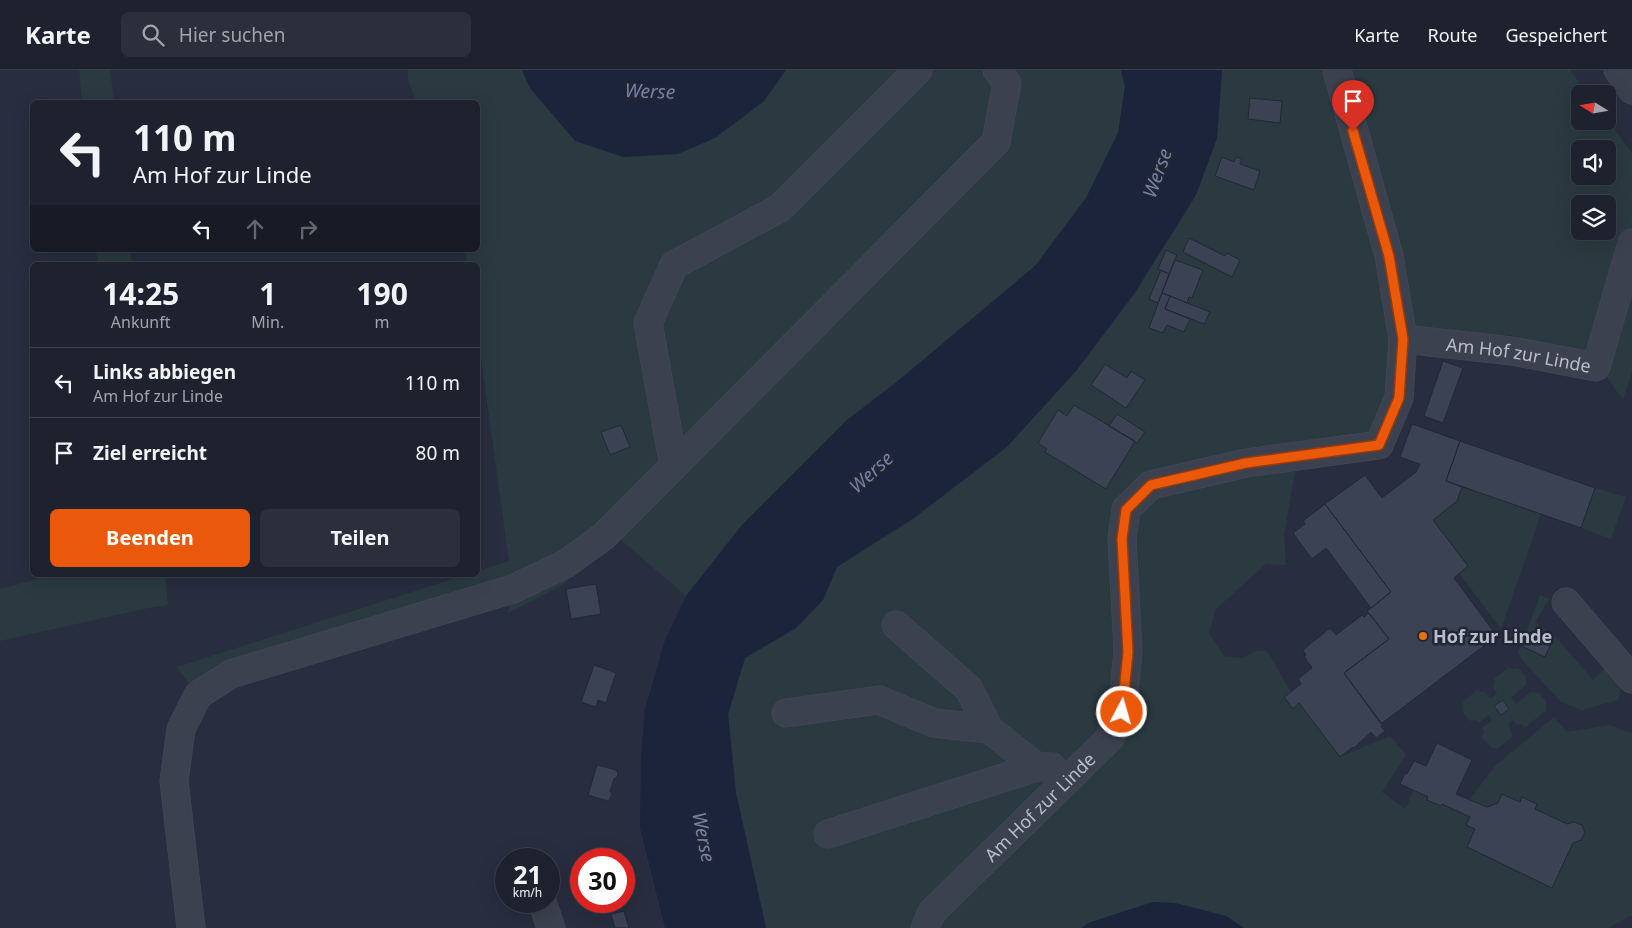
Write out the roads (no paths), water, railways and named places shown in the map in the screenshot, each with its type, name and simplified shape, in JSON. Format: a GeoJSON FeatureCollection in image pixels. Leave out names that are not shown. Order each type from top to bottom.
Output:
{"type":"FeatureCollection","features":[{"type":"Feature","properties":{"kind":"street"},"geometry":{"type":"LineString","coordinates":[[674,466],[648,324],[674,265],[780,208],[918,70]]}},
{"type":"Feature","properties":{"kind":"street"},"geometry":{"type":"LineString","coordinates":[[191,928],[174,781],[181,729],[198,695],[231,674],[513,589],[567,563],[604,536],[996,142],[1006,83],[997,70]]}},
{"type":"Feature","properties":{"kind":"street","name":"Am Hof zur Linde"},"geometry":{"type":"LineString","coordinates":[[925,928],[932,912],[1110,738],[1122,712],[1128,652],[1122,539],[1126,510],[1151,485],[1246,463],[1379,445],[1399,398],[1403,339],[1389,256],[1336,70]]}},
{"type":"Feature","properties":{"kind":"street"},"geometry":{"type":"LineString","coordinates":[[1618,70],[1632,90]]}},
{"type":"Feature","properties":{"kind":"street","name":"Am Hof zur Linde"},"geometry":{"type":"LineString","coordinates":[[1403,339],[1512,351],[1596,367],[1632,243]]}},
{"type":"Feature","properties":{"kind":"street"},"geometry":{"type":"LineString","coordinates":[[1566,602],[1632,679]]}},
{"type":"Feature","properties":{"kind":"street"},"geometry":{"type":"LineString","coordinates":[[896,625],[969,689],[989,729],[1037,767]]}},
{"type":"Feature","properties":{"kind":"street"},"geometry":{"type":"LineString","coordinates":[[786,713],[880,700],[934,723],[989,729]]}},
{"type":"Feature","properties":{"kind":"street"},"geometry":{"type":"LineString","coordinates":[[828,834],[1037,767],[1081,766]]}},
{"type":"Feature","properties":{"kind":"street"},"geometry":{"type":"LineString","coordinates":[[546,913],[551,928]]}},
{"type":"Feature","properties":{"kind":"water","name":"Werse"},"geometry":{"type":"Polygon","coordinates":[[[522,70],[786,70],[763,102],[715,138],[678,154],[623,157],[575,141],[530,88],[522,70]]]}},
{"type":"Feature","properties":{"kind":"water","name":"Werse"},"geometry":{"type":"Polygon","coordinates":[[[1121,70],[1222,70],[1217,138],[1196,195],[1134,294],[1076,371],[1007,447],[914,518],[837,567],[823,600],[796,628],[745,658],[728,714],[736,793],[766,928],[665,928],[640,828],[641,758],[645,709],[665,640],[686,596],[742,525],[847,420],[898,381],[1036,265],[1086,198],[1118,133],[1125,86],[1121,70]]]}},
{"type":"Feature","properties":{"kind":"water"},"geometry":{"type":"Polygon","coordinates":[[[1153,902],[1175,903],[1226,916],[1244,928],[1082,928],[1088,923],[1153,902]]]}},
{"type":"Feature","properties":{"kind":"place","name":"Hof zur Linde"},"geometry":{"type":"Point","coordinates":[1423,636]}}]}
